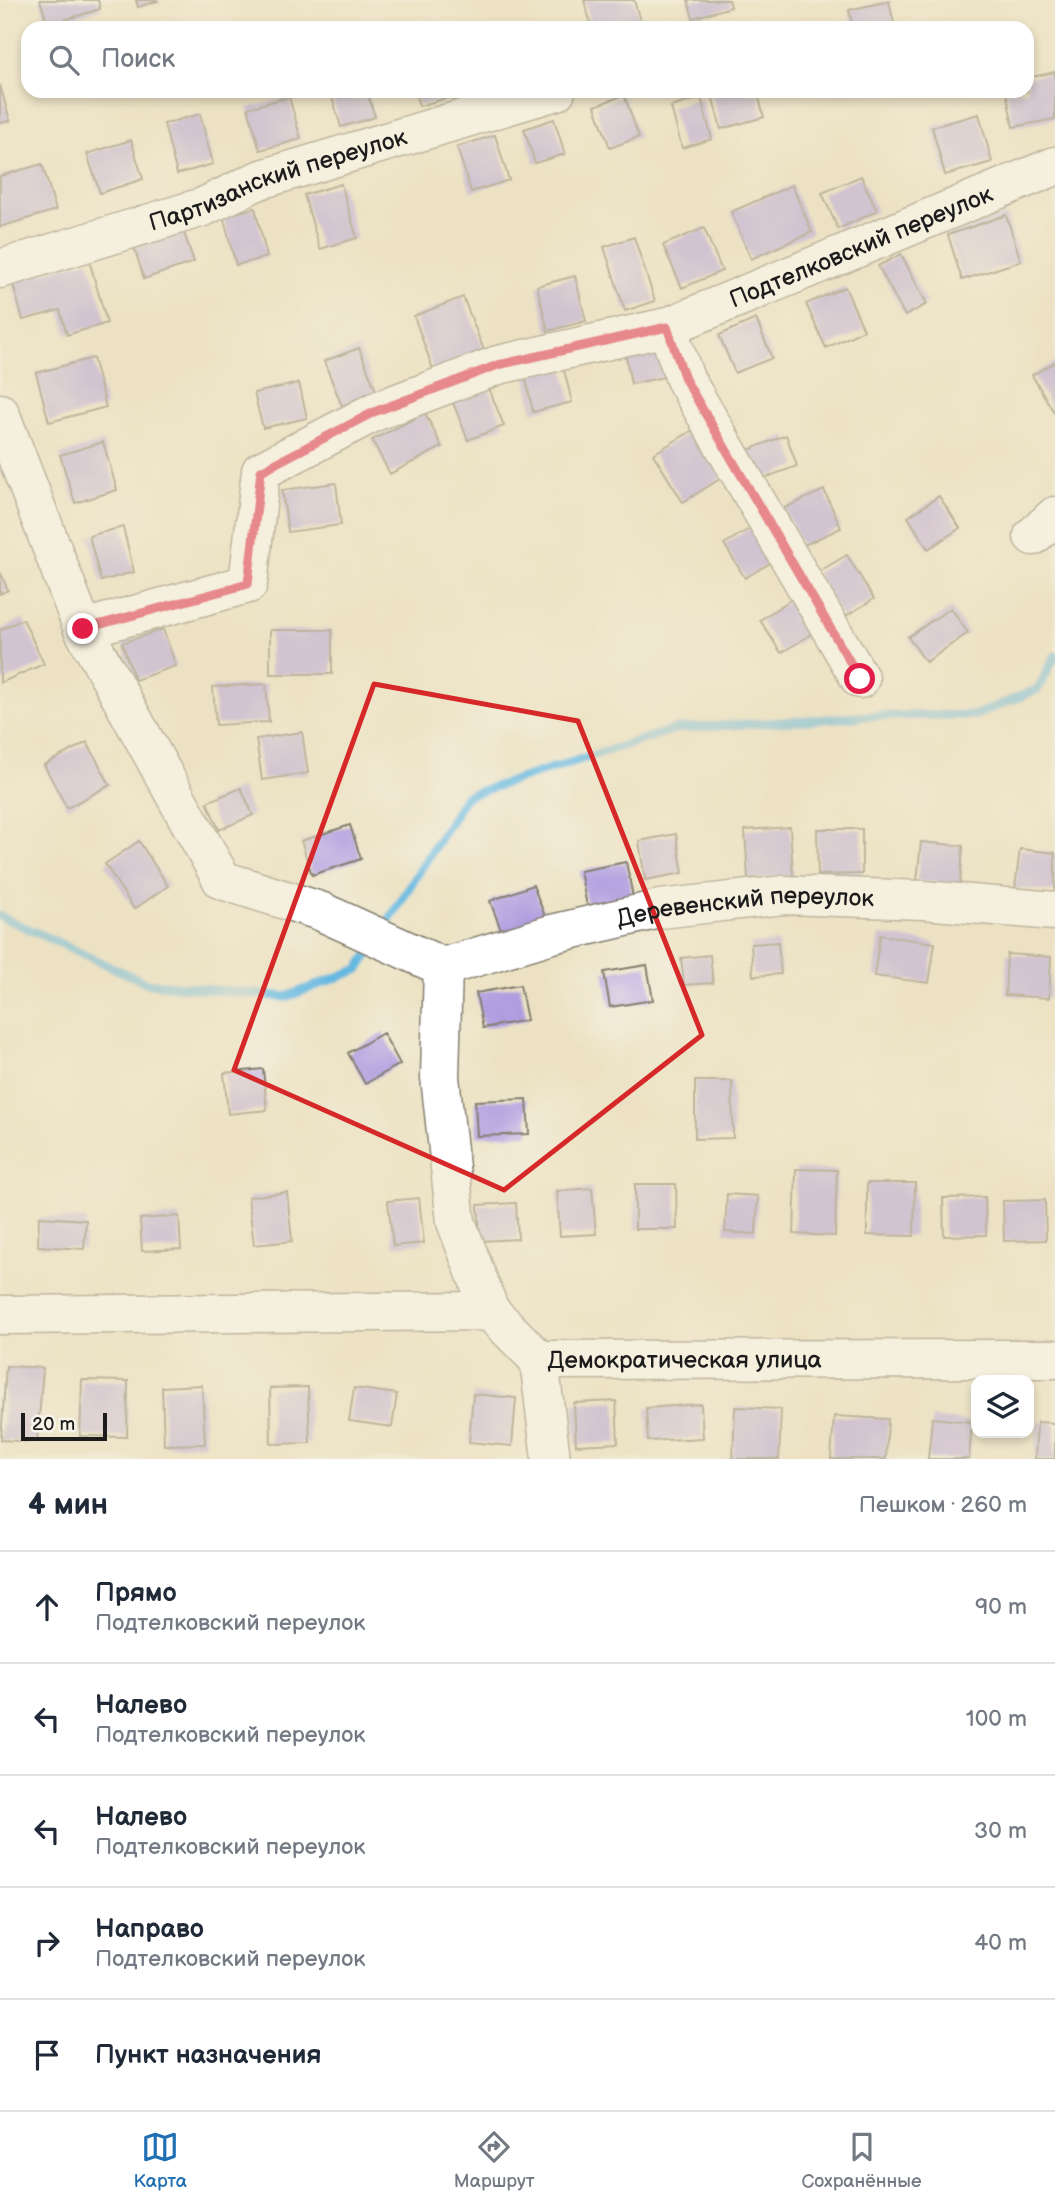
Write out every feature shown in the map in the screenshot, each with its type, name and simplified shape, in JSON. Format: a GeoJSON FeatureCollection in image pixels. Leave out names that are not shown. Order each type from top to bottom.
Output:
{"type":"FeatureCollection","features":[{"type":"Feature","properties":{"kind":"street","name":"Партизанский переулок"},"geometry":{"type":"LineString","coordinates":[[0,269],[203,206],[259,180],[533,98]]}},
{"type":"Feature","properties":{"kind":"street","name":"Подтелковский переулок"},"geometry":{"type":"LineString","coordinates":[[83,629],[248,584],[261,471],[362,418],[498,365],[667,327],[1055,166]]}},
{"type":"Feature","properties":{"kind":"street"},"geometry":{"type":"LineString","coordinates":[[667,327],[685,379],[860,679]]}},
{"type":"Feature","properties":{"kind":"street"},"geometry":{"type":"LineString","coordinates":[[0,413],[83,629],[222,880],[320,911],[443,967],[440,1077],[456,1222],[490,1311],[0,1315]]}},
{"type":"Feature","properties":{"kind":"street","name":"Деревенский переулок"},"geometry":{"type":"LineString","coordinates":[[443,967],[552,934],[660,909],[784,895],[923,901],[1055,911]]}},
{"type":"Feature","properties":{"kind":"street","name":"Демократическая улица"},"geometry":{"type":"LineString","coordinates":[[490,1311],[539,1360],[1055,1359]]}},
{"type":"Feature","properties":{"kind":"street"},"geometry":{"type":"LineString","coordinates":[[539,1360],[551,1459]]}},
{"type":"Feature","properties":{"kind":"highlighted area"},"geometry":{"type":"Polygon","coordinates":[[[374,684],[578,721],[702,1035],[504,1190],[234,1070],[374,684]]]}},
{"type":"Feature","properties":{"kind":"building"},"geometry":{"type":"Polygon","coordinates":[[[40,0],[98,0],[100,9],[61,21],[47,21],[40,0]]]}},
{"type":"Feature","properties":{"kind":"building"},"geometry":{"type":"Polygon","coordinates":[[[136,0],[157,0],[158,1],[138,7],[136,0]]]}},
{"type":"Feature","properties":{"kind":"building"},"geometry":{"type":"Polygon","coordinates":[[[584,0],[634,0],[640,21],[590,21],[584,0]]]}},
{"type":"Feature","properties":{"kind":"building"},"geometry":{"type":"Polygon","coordinates":[[[688,0],[729,0],[731,7],[693,18],[688,0]]]}},
{"type":"Feature","properties":{"kind":"building"},"geometry":{"type":"Polygon","coordinates":[[[889,1],[893,21],[851,21],[849,10],[889,1]]]}},
{"type":"Feature","properties":{"kind":"building"},"geometry":{"type":"Polygon","coordinates":[[[1055,72],[1055,119],[1013,127],[1007,98],[1034,98],[1034,76],[1055,72]]]}},
{"type":"Feature","properties":{"kind":"building"},"geometry":{"type":"Polygon","coordinates":[[[0,85],[10,121],[0,123],[0,85]]]}},
{"type":"Feature","properties":{"kind":"building"},"geometry":{"type":"Polygon","coordinates":[[[289,98],[301,139],[260,150],[248,108],[289,98]]]}},
{"type":"Feature","properties":{"kind":"building"},"geometry":{"type":"Polygon","coordinates":[[[332,98],[369,98],[375,117],[341,127],[332,98]]]}},
{"type":"Feature","properties":{"kind":"building"},"geometry":{"type":"Polygon","coordinates":[[[417,98],[447,98],[419,106],[417,98]]]}},
{"type":"Feature","properties":{"kind":"building"},"geometry":{"type":"Polygon","coordinates":[[[616,98],[625,98],[639,137],[610,148],[595,106],[616,98]]]}},
{"type":"Feature","properties":{"kind":"building"},"geometry":{"type":"Polygon","coordinates":[[[701,98],[712,139],[682,148],[671,107],[701,98]]]}},
{"type":"Feature","properties":{"kind":"building"},"geometry":{"type":"Polygon","coordinates":[[[713,98],[759,98],[764,117],[721,129],[713,98]]]}},
{"type":"Feature","properties":{"kind":"building"},"geometry":{"type":"Polygon","coordinates":[[[200,114],[213,164],[177,174],[164,124],[200,114]]]}},
{"type":"Feature","properties":{"kind":"building"},"geometry":{"type":"Polygon","coordinates":[[[979,114],[992,162],[945,175],[932,127],[979,114]]]}},
{"type":"Feature","properties":{"kind":"building"},"geometry":{"type":"Polygon","coordinates":[[[554,119],[565,154],[535,163],[524,129],[554,119]]]}},
{"type":"Feature","properties":{"kind":"building"},"geometry":{"type":"Polygon","coordinates":[[[495,135],[509,180],[471,192],[457,147],[495,135]]]}},
{"type":"Feature","properties":{"kind":"building"},"geometry":{"type":"Polygon","coordinates":[[[131,140],[143,179],[100,193],[87,154],[131,140]]]}},
{"type":"Feature","properties":{"kind":"building"},"geometry":{"type":"Polygon","coordinates":[[[42,164],[56,210],[0,227],[0,176],[42,164]]]}},
{"type":"Feature","properties":{"kind":"building"},"geometry":{"type":"Polygon","coordinates":[[[861,176],[877,211],[838,229],[822,193],[861,176]]]}},
{"type":"Feature","properties":{"kind":"building"},"geometry":{"type":"Polygon","coordinates":[[[341,184],[357,238],[320,249],[304,195],[341,184]]]}},
{"type":"Feature","properties":{"kind":"building"},"geometry":{"type":"Polygon","coordinates":[[[792,185],[812,232],[751,259],[731,212],[792,185]]]}},
{"type":"Feature","properties":{"kind":"building"},"geometry":{"type":"Polygon","coordinates":[[[255,208],[267,257],[236,265],[223,216],[255,208]]]}},
{"type":"Feature","properties":{"kind":"building"},"geometry":{"type":"Polygon","coordinates":[[[1006,215],[1021,261],[962,280],[948,235],[1006,215]]]}},
{"type":"Feature","properties":{"kind":"building"},"geometry":{"type":"Polygon","coordinates":[[[704,228],[722,271],[682,288],[663,245],[704,228]]]}},
{"type":"Feature","properties":{"kind":"building"},"geometry":{"type":"Polygon","coordinates":[[[183,230],[194,262],[144,279],[134,247],[183,230]]]}},
{"type":"Feature","properties":{"kind":"building"},"geometry":{"type":"Polygon","coordinates":[[[634,237],[655,301],[625,311],[604,247],[634,237]]]}},
{"type":"Feature","properties":{"kind":"building"},"geometry":{"type":"Polygon","coordinates":[[[901,254],[927,304],[905,316],[878,266],[901,254]]]}},
{"type":"Feature","properties":{"kind":"building"},"geometry":{"type":"Polygon","coordinates":[[[89,260],[107,323],[67,335],[60,310],[23,320],[12,281],[89,260]]]}},
{"type":"Feature","properties":{"kind":"building"},"geometry":{"type":"Polygon","coordinates":[[[575,276],[586,321],[548,331],[537,286],[575,276]]]}},
{"type":"Feature","properties":{"kind":"building"},"geometry":{"type":"Polygon","coordinates":[[[845,287],[864,330],[826,348],[806,304],[845,287]]]}},
{"type":"Feature","properties":{"kind":"building"},"geometry":{"type":"Polygon","coordinates":[[[463,297],[485,353],[434,372],[414,316],[463,297]]]}},
{"type":"Feature","properties":{"kind":"building"},"geometry":{"type":"Polygon","coordinates":[[[756,319],[772,358],[735,373],[719,335],[756,319]]]}},
{"type":"Feature","properties":{"kind":"building"},"geometry":{"type":"Polygon","coordinates":[[[657,344],[664,377],[631,384],[625,351],[657,344]]]}},
{"type":"Feature","properties":{"kind":"building"},"geometry":{"type":"Polygon","coordinates":[[[359,348],[377,393],[342,406],[324,361],[359,348]]]}},
{"type":"Feature","properties":{"kind":"building"},"geometry":{"type":"Polygon","coordinates":[[[93,358],[106,407],[49,422],[36,373],[93,358]]]}},
{"type":"Feature","properties":{"kind":"building"},"geometry":{"type":"Polygon","coordinates":[[[1055,362],[1055,414],[1032,375],[1055,362]]]}},
{"type":"Feature","properties":{"kind":"building"},"geometry":{"type":"Polygon","coordinates":[[[563,366],[572,402],[533,412],[525,375],[563,366]]]}},
{"type":"Feature","properties":{"kind":"building"},"geometry":{"type":"Polygon","coordinates":[[[299,383],[307,418],[263,428],[254,393],[299,383]]]}},
{"type":"Feature","properties":{"kind":"building"},"geometry":{"type":"Polygon","coordinates":[[[488,386],[504,426],[468,440],[452,400],[488,386]]]}},
{"type":"Feature","properties":{"kind":"building"},"geometry":{"type":"Polygon","coordinates":[[[425,413],[442,447],[390,474],[372,440],[425,413]]]}},
{"type":"Feature","properties":{"kind":"building"},"geometry":{"type":"Polygon","coordinates":[[[693,430],[723,477],[683,502],[653,454],[693,430]]]}},
{"type":"Feature","properties":{"kind":"building"},"geometry":{"type":"Polygon","coordinates":[[[786,435],[797,466],[759,480],[748,450],[786,435]]]}},
{"type":"Feature","properties":{"kind":"building"},"geometry":{"type":"Polygon","coordinates":[[[103,442],[117,490],[75,503],[60,455],[103,442]]]}},
{"type":"Feature","properties":{"kind":"building"},"geometry":{"type":"Polygon","coordinates":[[[336,483],[341,525],[288,532],[282,490],[336,483]]]}},
{"type":"Feature","properties":{"kind":"building"},"geometry":{"type":"Polygon","coordinates":[[[824,490],[841,528],[802,546],[784,508],[824,490]]]}},
{"type":"Feature","properties":{"kind":"building"},"geometry":{"type":"Polygon","coordinates":[[[939,496],[960,528],[928,549],[908,517],[939,496]]]}},
{"type":"Feature","properties":{"kind":"building"},"geometry":{"type":"Polygon","coordinates":[[[754,526],[775,560],[745,578],[724,544],[754,526]]]}},
{"type":"Feature","properties":{"kind":"building"},"geometry":{"type":"Polygon","coordinates":[[[123,527],[134,572],[101,581],[89,536],[123,527]]]}},
{"type":"Feature","properties":{"kind":"building"},"geometry":{"type":"Polygon","coordinates":[[[847,555],[874,599],[842,618],[816,573],[847,555]]]}},
{"type":"Feature","properties":{"kind":"building"},"geometry":{"type":"Polygon","coordinates":[[[0,572],[8,590],[0,594],[0,572]]]}},
{"type":"Feature","properties":{"kind":"building"},"geometry":{"type":"Polygon","coordinates":[[[798,595],[820,629],[781,653],[760,620],[798,595]]]}},
{"type":"Feature","properties":{"kind":"building"},"geometry":{"type":"Polygon","coordinates":[[[951,608],[968,633],[926,662],[908,637],[951,608]]]}},
{"type":"Feature","properties":{"kind":"building"},"geometry":{"type":"Polygon","coordinates":[[[23,619],[44,664],[0,683],[0,630],[23,619]]]}},
{"type":"Feature","properties":{"kind":"building"},"geometry":{"type":"Polygon","coordinates":[[[163,629],[176,666],[135,680],[122,643],[163,629]]]}},
{"type":"Feature","properties":{"kind":"building"},"geometry":{"type":"Polygon","coordinates":[[[270,630],[332,630],[332,674],[270,674],[270,630]]]}},
{"type":"Feature","properties":{"kind":"building"},"geometry":{"type":"Polygon","coordinates":[[[266,684],[269,722],[216,725],[213,687],[266,684]]]}},
{"type":"Feature","properties":{"kind":"building"},"geometry":{"type":"Polygon","coordinates":[[[302,732],[308,773],[262,780],[256,739],[302,732]]]}},
{"type":"Feature","properties":{"kind":"building"},"geometry":{"type":"Polygon","coordinates":[[[87,742],[110,785],[67,808],[44,765],[87,742]]]}},
{"type":"Feature","properties":{"kind":"building"},"geometry":{"type":"Polygon","coordinates":[[[241,788],[253,815],[219,830],[207,802],[241,788]]]}},
{"type":"Feature","properties":{"kind":"building"},"geometry":{"type":"Polygon","coordinates":[[[350,825],[361,859],[312,875],[301,841],[350,825]]]}},
{"type":"Feature","properties":{"kind":"building"},"geometry":{"type":"Polygon","coordinates":[[[790,827],[793,876],[748,879],[745,830],[790,827]]]}},
{"type":"Feature","properties":{"kind":"building"},"geometry":{"type":"Polygon","coordinates":[[[817,829],[862,829],[862,874],[818,875],[817,829]]]}},
{"type":"Feature","properties":{"kind":"building"},"geometry":{"type":"Polygon","coordinates":[[[676,834],[683,873],[645,880],[639,841],[676,834]]]}},
{"type":"Feature","properties":{"kind":"building"},"geometry":{"type":"Polygon","coordinates":[[[139,841],[168,886],[134,909],[105,864],[139,841]]]}},
{"type":"Feature","properties":{"kind":"building"},"geometry":{"type":"Polygon","coordinates":[[[921,842],[963,846],[960,885],[917,881],[921,842]]]}},
{"type":"Feature","properties":{"kind":"building"},"geometry":{"type":"Polygon","coordinates":[[[1020,849],[1055,853],[1055,892],[1015,888],[1020,849]]]}},
{"type":"Feature","properties":{"kind":"building"},"geometry":{"type":"Polygon","coordinates":[[[626,862],[633,897],[587,906],[580,871],[626,862]]]}},
{"type":"Feature","properties":{"kind":"building"},"geometry":{"type":"Polygon","coordinates":[[[533,885],[546,919],[503,935],[490,901],[533,885]]]}},
{"type":"Feature","properties":{"kind":"building"},"geometry":{"type":"Polygon","coordinates":[[[880,935],[935,943],[929,983],[874,976],[880,935]]]}},
{"type":"Feature","properties":{"kind":"building"},"geometry":{"type":"Polygon","coordinates":[[[778,942],[781,974],[753,976],[751,944],[778,942]]]}},
{"type":"Feature","properties":{"kind":"building"},"geometry":{"type":"Polygon","coordinates":[[[1007,954],[1051,957],[1049,998],[1005,995],[1007,954]]]}},
{"type":"Feature","properties":{"kind":"building"},"geometry":{"type":"Polygon","coordinates":[[[710,955],[713,983],[684,985],[681,958],[710,955]]]}},
{"type":"Feature","properties":{"kind":"building"},"geometry":{"type":"Polygon","coordinates":[[[647,965],[653,1000],[610,1007],[604,972],[647,965]]]}},
{"type":"Feature","properties":{"kind":"building"},"geometry":{"type":"Polygon","coordinates":[[[520,985],[527,1020],[483,1028],[476,993],[520,985]]]}},
{"type":"Feature","properties":{"kind":"building"},"geometry":{"type":"Polygon","coordinates":[[[383,1033],[400,1064],[365,1084],[348,1053],[383,1033]]]}},
{"type":"Feature","properties":{"kind":"building"},"geometry":{"type":"Polygon","coordinates":[[[263,1069],[267,1110],[228,1114],[224,1073],[263,1069]]]}},
{"type":"Feature","properties":{"kind":"building"},"geometry":{"type":"Polygon","coordinates":[[[695,1081],[732,1081],[733,1138],[695,1139],[695,1081]]]}},
{"type":"Feature","properties":{"kind":"building"},"geometry":{"type":"Polygon","coordinates":[[[527,1099],[529,1134],[477,1136],[475,1101],[527,1099]]]}},
{"type":"Feature","properties":{"kind":"building"},"geometry":{"type":"Polygon","coordinates":[[[796,1169],[837,1170],[835,1236],[794,1234],[796,1169]]]}},
{"type":"Feature","properties":{"kind":"building"},"geometry":{"type":"Polygon","coordinates":[[[867,1183],[915,1183],[914,1236],[867,1235],[867,1183]]]}},
{"type":"Feature","properties":{"kind":"building"},"geometry":{"type":"Polygon","coordinates":[[[635,1184],[676,1184],[677,1229],[635,1229],[635,1184]]]}},
{"type":"Feature","properties":{"kind":"building"},"geometry":{"type":"Polygon","coordinates":[[[592,1188],[596,1234],[560,1236],[557,1191],[592,1188]]]}},
{"type":"Feature","properties":{"kind":"building"},"geometry":{"type":"Polygon","coordinates":[[[287,1192],[292,1241],[254,1245],[248,1197],[287,1192]]]}},
{"type":"Feature","properties":{"kind":"building"},"geometry":{"type":"Polygon","coordinates":[[[727,1194],[758,1196],[756,1234],[725,1232],[727,1194]]]}},
{"type":"Feature","properties":{"kind":"building"},"geometry":{"type":"Polygon","coordinates":[[[985,1197],[986,1235],[944,1236],[943,1198],[985,1197]]]}},
{"type":"Feature","properties":{"kind":"building"},"geometry":{"type":"Polygon","coordinates":[[[419,1198],[424,1243],[393,1246],[388,1201],[419,1198]]]}},
{"type":"Feature","properties":{"kind":"building"},"geometry":{"type":"Polygon","coordinates":[[[1045,1200],[1046,1240],[1004,1241],[1003,1201],[1045,1200]]]}},
{"type":"Feature","properties":{"kind":"building"},"geometry":{"type":"Polygon","coordinates":[[[516,1203],[518,1239],[480,1241],[478,1205],[516,1203]]]}},
{"type":"Feature","properties":{"kind":"building"},"geometry":{"type":"Polygon","coordinates":[[[179,1216],[181,1249],[142,1251],[140,1219],[179,1216]]]}},
{"type":"Feature","properties":{"kind":"building"},"geometry":{"type":"Polygon","coordinates":[[[39,1217],[86,1220],[84,1249],[38,1246],[39,1217]]]}},
{"type":"Feature","properties":{"kind":"building"},"geometry":{"type":"Polygon","coordinates":[[[6,1366],[43,1368],[37,1442],[1,1440],[6,1366]]]}},
{"type":"Feature","properties":{"kind":"building"},"geometry":{"type":"Polygon","coordinates":[[[82,1380],[128,1381],[127,1437],[80,1436],[82,1380]]]}},
{"type":"Feature","properties":{"kind":"building"},"geometry":{"type":"Polygon","coordinates":[[[202,1385],[205,1444],[164,1445],[162,1387],[202,1385]]]}},
{"type":"Feature","properties":{"kind":"building"},"geometry":{"type":"Polygon","coordinates":[[[308,1387],[310,1443],[271,1444],[270,1388],[308,1387]]]}},
{"type":"Feature","properties":{"kind":"building"},"geometry":{"type":"Polygon","coordinates":[[[354,1388],[397,1394],[392,1427],[349,1421],[354,1388]]]}},
{"type":"Feature","properties":{"kind":"building"},"geometry":{"type":"Polygon","coordinates":[[[473,1394],[516,1398],[512,1446],[469,1442],[473,1394]]]}},
{"type":"Feature","properties":{"kind":"building"},"geometry":{"type":"Polygon","coordinates":[[[616,1401],[618,1443],[576,1445],[574,1403],[616,1401]]]}},
{"type":"Feature","properties":{"kind":"building"},"geometry":{"type":"Polygon","coordinates":[[[701,1404],[703,1438],[648,1441],[646,1408],[701,1404]]]}},
{"type":"Feature","properties":{"kind":"building"},"geometry":{"type":"Polygon","coordinates":[[[735,1407],[781,1409],[779,1459],[733,1459],[735,1407]]]}},
{"type":"Feature","properties":{"kind":"building"},"geometry":{"type":"Polygon","coordinates":[[[834,1416],[888,1419],[886,1459],[831,1459],[834,1416]]]}},
{"type":"Feature","properties":{"kind":"building"},"geometry":{"type":"Polygon","coordinates":[[[932,1418],[971,1422],[969,1459],[928,1459],[932,1418]]]}},
{"type":"Feature","properties":{"kind":"building"},"geometry":{"type":"Polygon","coordinates":[[[1037,1422],[1055,1423],[1055,1459],[1035,1459],[1037,1422]]]}},
{"type":"Feature","properties":{"kind":"waterway"},"geometry":{"type":"LineString","coordinates":[[383,930],[466,796],[675,729],[870,716],[976,715],[1038,689],[1055,656]]}},
{"type":"Feature","properties":{"kind":"waterway"},"geometry":{"type":"LineString","coordinates":[[0,916],[147,983],[286,997],[359,969],[374,945]]}},
{"type":"Feature","properties":{"kind":"route"},"geometry":{"type":"LineString","coordinates":[[83,629],[248,584],[261,471],[374,412],[498,365],[667,327],[685,379],[860,679]]}}]}
